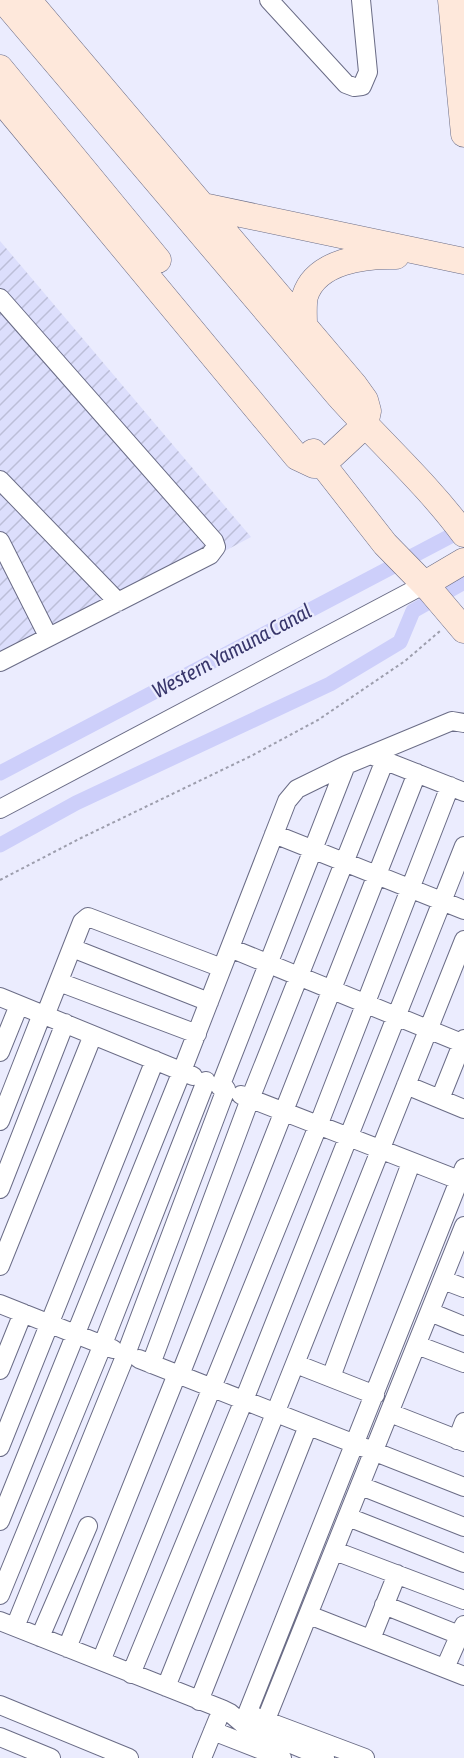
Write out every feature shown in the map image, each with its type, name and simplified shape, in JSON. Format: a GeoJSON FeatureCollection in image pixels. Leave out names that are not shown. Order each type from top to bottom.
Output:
{"type":"FeatureCollection","features":[{"type":"Feature","properties":{"kind":"street"},"geometry":{"type":"LineString","coordinates":[[269,0],[346,84],[354,87],[362,86],[368,72],[361,0]]}},
{"type":"Feature","properties":{"kind":"street"},"geometry":{"type":"LineString","coordinates":[[451,0],[464,134]]}},
{"type":"Feature","properties":{"kind":"street"},"geometry":{"type":"LineString","coordinates":[[0,99],[297,457],[307,463],[322,465],[365,425],[368,411],[365,400],[304,325],[203,206],[13,4]]}},
{"type":"Feature","properties":{"kind":"street"},"geometry":{"type":"LineString","coordinates":[[13,4],[365,425],[446,509],[464,534]]}},
{"type":"Feature","properties":{"kind":"street"},"geometry":{"type":"LineString","coordinates":[[0,68],[133,229],[385,544],[426,585],[456,620]]}},
{"type":"Feature","properties":{"kind":"street"},"geometry":{"type":"LineString","coordinates":[[203,206],[464,261]]}},
{"type":"Feature","properties":{"kind":"street"},"geometry":{"type":"LineString","coordinates":[[304,325],[305,296],[318,275],[346,261],[381,255],[405,256],[423,258],[464,271]]}},
{"type":"Feature","properties":{"kind":"street"},"geometry":{"type":"LineString","coordinates":[[0,298],[214,541],[216,547],[210,555],[0,662]]}},
{"type":"Feature","properties":{"kind":"street"},"geometry":{"type":"LineString","coordinates":[[0,480],[118,602]]}},
{"type":"Feature","properties":{"kind":"street"},"geometry":{"type":"LineString","coordinates":[[0,541],[48,636]]}},
{"type":"Feature","properties":{"kind":"street"},"geometry":{"type":"LineString","coordinates":[[0,809],[426,585],[464,561]]}},
{"type":"Feature","properties":{"kind":"street"},"geometry":{"type":"LineString","coordinates":[[0,1521],[77,1335],[291,793],[346,765],[377,758],[452,721],[464,723]]}},
{"type":"Feature","properties":{"kind":"street"},"geometry":{"type":"LineString","coordinates":[[101,1661],[318,1126],[410,888],[457,789],[377,758]]}},
{"type":"Feature","properties":{"kind":"street"},"geometry":{"type":"LineString","coordinates":[[151,1364],[250,1099],[344,862],[377,758]]}},
{"type":"Feature","properties":{"kind":"street"},"geometry":{"type":"LineString","coordinates":[[0,1596],[103,1344],[217,1086],[268,964],[346,765]]}},
{"type":"Feature","properties":{"kind":"street"},"geometry":{"type":"LineString","coordinates":[[68,1648],[284,1113],[417,773]]}},
{"type":"Feature","properties":{"kind":"street"},"geometry":{"type":"LineString","coordinates":[[274,834],[464,910]]}},
{"type":"Feature","properties":{"kind":"street"},"geometry":{"type":"LineString","coordinates":[[131,1674],[244,1400],[464,846]]}},
{"type":"Feature","properties":{"kind":"street"},"geometry":{"type":"LineString","coordinates":[[0,1121],[82,922],[88,917],[222,968]]}},
{"type":"Feature","properties":{"kind":"street"},"geometry":{"type":"LineString","coordinates":[[166,1687],[464,940]]}},
{"type":"Feature","properties":{"kind":"street"},"geometry":{"type":"LineString","coordinates":[[72,948],[209,1002]]}},
{"type":"Feature","properties":{"kind":"street"},"geometry":{"type":"LineString","coordinates":[[230,948],[463,1042],[440,1099]]}},
{"type":"Feature","properties":{"kind":"street"},"geometry":{"type":"LineString","coordinates":[[58,982],[197,1034]]}},
{"type":"Feature","properties":{"kind":"street"},"geometry":{"type":"LineString","coordinates":[[0,997],[411,1163],[462,1177],[356,1443],[236,1715],[213,1731],[206,1757]]}},
{"type":"Feature","properties":{"kind":"street"},"geometry":{"type":"LineString","coordinates":[[0,1052],[19,1005]]}},
{"type":"Feature","properties":{"kind":"street"},"geometry":{"type":"LineString","coordinates":[[0,1189],[64,1023]]}},
{"type":"Feature","properties":{"kind":"street"},"geometry":{"type":"LineString","coordinates":[[0,1266],[93,1035]]}},
{"type":"Feature","properties":{"kind":"street"},"geometry":{"type":"LineString","coordinates":[[0,1447],[155,1060]]}},
{"type":"Feature","properties":{"kind":"street"},"geometry":{"type":"LineString","coordinates":[[406,1085],[464,1109]]}},
{"type":"Feature","properties":{"kind":"street"},"geometry":{"type":"LineString","coordinates":[[217,1086],[126,1354],[60,1515],[7,1624],[264,1726],[365,1758]]}},
{"type":"Feature","properties":{"kind":"street"},"geometry":{"type":"LineString","coordinates":[[331,1377],[411,1163]]}},
{"type":"Feature","properties":{"kind":"street"},"geometry":{"type":"LineString","coordinates":[[264,1726],[443,1280],[459,1251],[464,1226]]}},
{"type":"Feature","properties":{"kind":"street"},"geometry":{"type":"LineString","coordinates":[[443,1280],[464,1288]]}},
{"type":"Feature","properties":{"kind":"street"},"geometry":{"type":"LineString","coordinates":[[0,1304],[464,1486]]}},
{"type":"Feature","properties":{"kind":"street"},"geometry":{"type":"LineString","coordinates":[[430,1312],[464,1326]]}},
{"type":"Feature","properties":{"kind":"street"},"geometry":{"type":"LineString","coordinates":[[0,1370],[23,1313]]}},
{"type":"Feature","properties":{"kind":"street"},"geometry":{"type":"LineString","coordinates":[[417,1345],[464,1363]]}},
{"type":"Feature","properties":{"kind":"street"},"geometry":{"type":"LineString","coordinates":[[296,1364],[375,1395]]}},
{"type":"Feature","properties":{"kind":"street"},"geometry":{"type":"LineString","coordinates":[[390,1413],[460,1441],[464,1422]]}},
{"type":"Feature","properties":{"kind":"street"},"geometry":{"type":"LineString","coordinates":[[200,1701],[308,1426]]}},
{"type":"Feature","properties":{"kind":"street"},"geometry":{"type":"LineString","coordinates":[[361,1486],[464,1527]]}},
{"type":"Feature","properties":{"kind":"street"},"geometry":{"type":"LineString","coordinates":[[60,1515],[112,1537]]}},
{"type":"Feature","properties":{"kind":"street"},"geometry":{"type":"LineString","coordinates":[[348,1517],[464,1563]]}},
{"type":"Feature","properties":{"kind":"street"},"geometry":{"type":"LineString","coordinates":[[40,1637],[88,1526]]}},
{"type":"Feature","properties":{"kind":"street"},"geometry":{"type":"LineString","coordinates":[[335,1551],[464,1600]]}},
{"type":"Feature","properties":{"kind":"street"},"geometry":{"type":"LineString","coordinates":[[371,1639],[397,1574]]}},
{"type":"Feature","properties":{"kind":"street"},"geometry":{"type":"LineString","coordinates":[[384,1605],[463,1633],[445,1668]]}},
{"type":"Feature","properties":{"kind":"street"},"geometry":{"type":"LineString","coordinates":[[309,1615],[464,1676]]}},
{"type":"Feature","properties":{"kind":"street"},"geometry":{"type":"LineString","coordinates":[[0,1705],[129,1758]]}},
{"type":"Feature","properties":{"kind":"street"},"geometry":{"type":"LineString","coordinates":[[264,1726],[325,1758]]}},
{"type":"Feature","properties":{"kind":"street"},"geometry":{"type":"LineString","coordinates":[[213,1731],[282,1758]]}},
{"type":"Feature","properties":{"kind":"street"},"geometry":{"type":"LineString","coordinates":[[0,1737],[51,1758]]}},
{"type":"Feature","properties":{"kind":"path"},"geometry":{"type":"LineString","coordinates":[[0,880],[251,756],[318,720],[405,661],[456,620]]}},
{"type":"Feature","properties":{"kind":"shaded area"},"geometry":{"type":"Polygon","coordinates":[[[0,241],[251,537],[0,671],[0,241]]]}},
{"type":"Feature","properties":{"kind":"waterway","name":"Western Yamuna Canal"},"geometry":{"type":"LineString","coordinates":[[0,773],[464,529]]}},
{"type":"Feature","properties":{"kind":"waterway"},"geometry":{"type":"LineString","coordinates":[[0,845],[76,803],[330,684],[400,642],[413,611],[464,582]]}}]}
